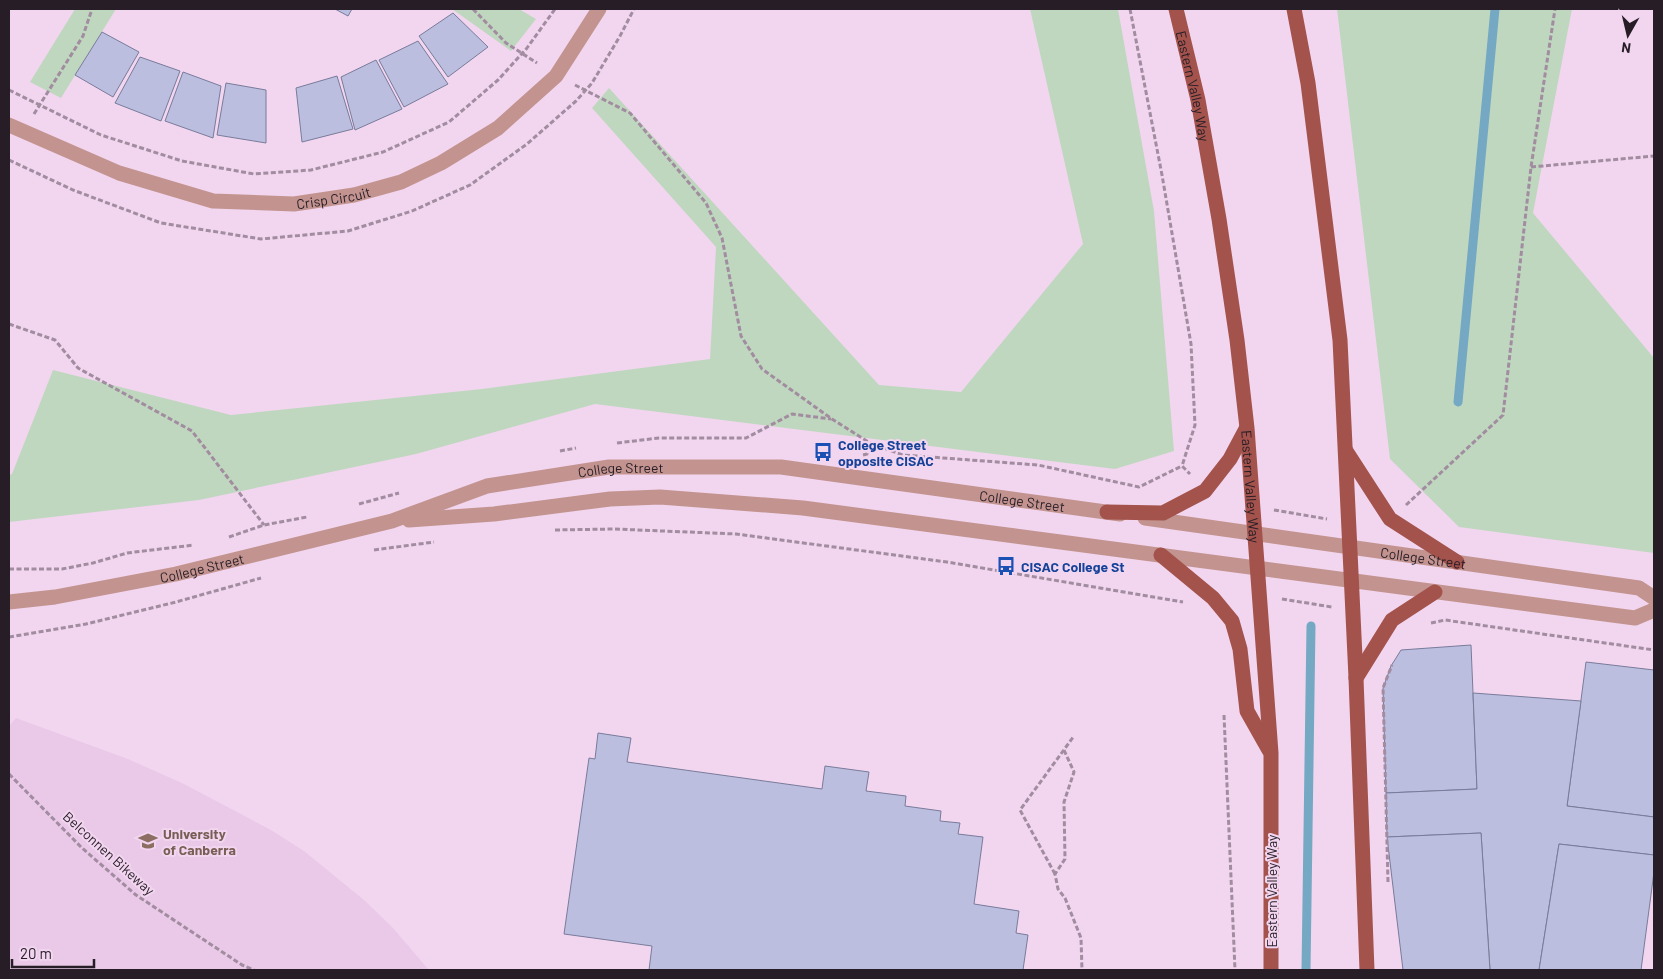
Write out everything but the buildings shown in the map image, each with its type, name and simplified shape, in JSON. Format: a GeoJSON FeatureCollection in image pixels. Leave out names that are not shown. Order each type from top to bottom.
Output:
{"type":"FeatureCollection","features":[{"type":"Feature","properties":{"kind":"main road","name":"Eastern Valley Way"},"geometry":{"type":"LineString","coordinates":[[1176,9],[1198,100],[1219,219],[1247,428],[1271,754],[1271,970]]}},
{"type":"Feature","properties":{"kind":"main road"},"geometry":{"type":"LineString","coordinates":[[1294,9],[1308,83],[1340,340],[1352,580],[1367,970]]}},
{"type":"Feature","properties":{"kind":"main road"},"geometry":{"type":"LineString","coordinates":[[1107,512],[1163,513],[1205,491],[1230,459],[1247,428]]}},
{"type":"Feature","properties":{"kind":"main road"},"geometry":{"type":"LineString","coordinates":[[1346,450],[1390,519],[1457,562]]}},
{"type":"Feature","properties":{"kind":"main road"},"geometry":{"type":"LineString","coordinates":[[1161,555],[1213,598],[1232,620],[1240,649],[1247,711],[1271,754]]}},
{"type":"Feature","properties":{"kind":"main road"},"geometry":{"type":"LineString","coordinates":[[1356,678],[1392,620],[1435,592]]}},
{"type":"Feature","properties":{"kind":"street","name":"Crisp Circuit"},"geometry":{"type":"LineString","coordinates":[[9,125],[120,173],[213,201],[294,204],[354,195],[401,182],[441,163],[498,128],[556,76],[599,9]]}},
{"type":"Feature","properties":{"kind":"street","name":"College Street"},"geometry":{"type":"LineString","coordinates":[[9,602],[55,597],[176,574],[392,522],[487,486],[609,467],[663,466],[782,467],[1640,588],[1654,598]]}},
{"type":"Feature","properties":{"kind":"street","name":"College Street"},"geometry":{"type":"LineString","coordinates":[[392,522],[494,514],[610,499],[660,497],[803,508],[1635,618],[1654,610]]}},
{"type":"Feature","properties":{"kind":"path"},"geometry":{"type":"LineString","coordinates":[[23,131],[83,36],[92,9]]}},
{"type":"Feature","properties":{"kind":"path"},"geometry":{"type":"LineString","coordinates":[[473,9],[506,43],[556,76],[630,113],[706,203],[722,238],[741,336],[762,369],[847,429],[870,443],[903,455],[1038,465],[1140,486],[1182,466],[1195,425],[1190,344],[1162,175],[1130,9]]}},
{"type":"Feature","properties":{"kind":"path"},"geometry":{"type":"LineString","coordinates":[[9,90],[101,136],[182,161],[254,174],[311,170],[383,152],[449,122],[498,80],[522,53],[555,9]]}},
{"type":"Feature","properties":{"kind":"path"},"geometry":{"type":"LineString","coordinates":[[1390,519],[1503,415],[1532,167],[1555,9]]}},
{"type":"Feature","properties":{"kind":"path"},"geometry":{"type":"LineString","coordinates":[[1532,167],[1654,156]]}},
{"type":"Feature","properties":{"kind":"path"},"geometry":{"type":"LineString","coordinates":[[9,324],[55,340],[78,368],[192,430],[264,525]]}},
{"type":"Feature","properties":{"kind":"path"},"geometry":{"type":"LineString","coordinates":[[1182,466],[1205,491]]}},
{"type":"Feature","properties":{"kind":"path"},"geometry":{"type":"LineString","coordinates":[[1252,506],[1349,523]]}},
{"type":"Feature","properties":{"kind":"path"},"geometry":{"type":"LineString","coordinates":[[545,530],[614,529],[736,534],[946,562],[1192,604]]}},
{"type":"Feature","properties":{"kind":"path"},"geometry":{"type":"LineString","coordinates":[[369,550],[438,542]]}},
{"type":"Feature","properties":{"kind":"path"},"geometry":{"type":"LineString","coordinates":[[9,637],[86,624],[176,602],[263,577]]}},
{"type":"Feature","properties":{"kind":"path"},"geometry":{"type":"LineString","coordinates":[[1259,596],[1353,610]]}},
{"type":"Feature","properties":{"kind":"path"},"geometry":{"type":"LineString","coordinates":[[1428,624],[1445,620],[1654,650]]}},
{"type":"Feature","properties":{"kind":"path"},"geometry":{"type":"LineString","coordinates":[[1388,885],[1383,688],[1396,658]]}},
{"type":"Feature","properties":{"kind":"path"},"geometry":{"type":"LineString","coordinates":[[1224,707],[1235,970]]}},
{"type":"Feature","properties":{"kind":"path"},"geometry":{"type":"LineString","coordinates":[[1074,736],[1020,810],[1055,874],[1058,888],[1065,898],[1081,938],[1082,970]]}},
{"type":"Feature","properties":{"kind":"path"},"geometry":{"type":"LineString","coordinates":[[1055,874],[1065,858],[1064,802],[1074,772],[1064,750]]}},
{"type":"Feature","properties":{"kind":"path","name":"Belconnen Bikeway"},"geometry":{"type":"LineString","coordinates":[[9,774],[82,848],[136,895],[242,965],[254,970]]}},
{"type":"Feature","properties":{"kind":"shaded area","name":"University of Canberra"},"geometry":{"type":"Polygon","coordinates":[[[16,718],[128,759],[184,784],[271,830],[304,851],[364,900],[393,928],[429,970],[9,970],[9,726],[16,718]]]}},
{"type":"Feature","properties":{"kind":"green space"},"geometry":{"type":"Polygon","coordinates":[[[75,9],[116,9],[61,98],[30,82],[75,9]]]}},
{"type":"Feature","properties":{"kind":"green space"},"geometry":{"type":"Polygon","coordinates":[[[452,9],[519,9],[536,19],[511,51],[452,9]]]}},
{"type":"Feature","properties":{"kind":"green space"},"geometry":{"type":"Polygon","coordinates":[[[1030,9],[1118,9],[1154,211],[1174,451],[1115,469],[595,404],[416,454],[199,500],[9,522],[9,475],[12,474],[53,370],[231,415],[482,389],[710,359],[716,247],[592,108],[609,88],[879,385],[961,392],[1083,244],[1030,9]]]}},
{"type":"Feature","properties":{"kind":"green space"},"geometry":{"type":"Polygon","coordinates":[[[1337,9],[1572,9],[1533,213],[1654,358],[1654,553],[1459,527],[1390,459],[1337,9]]]}},
{"type":"Feature","properties":{"kind":"waterway"},"geometry":{"type":"LineString","coordinates":[[1458,402],[1495,9]]}},
{"type":"Feature","properties":{"kind":"waterway"},"geometry":{"type":"LineString","coordinates":[[1306,970],[1311,626]]}},
{"type":"Feature","properties":{"kind":"place","name":"College Street opposite CISAC"},"geometry":{"type":"Point","coordinates":[823,452]}},
{"type":"Feature","properties":{"kind":"place","name":"CISAC College St"},"geometry":{"type":"Point","coordinates":[1006,566]}},
{"type":"Feature","properties":{"kind":"place","name":"University of Canberra"},"geometry":{"type":"Point","coordinates":[148,841]}}]}
